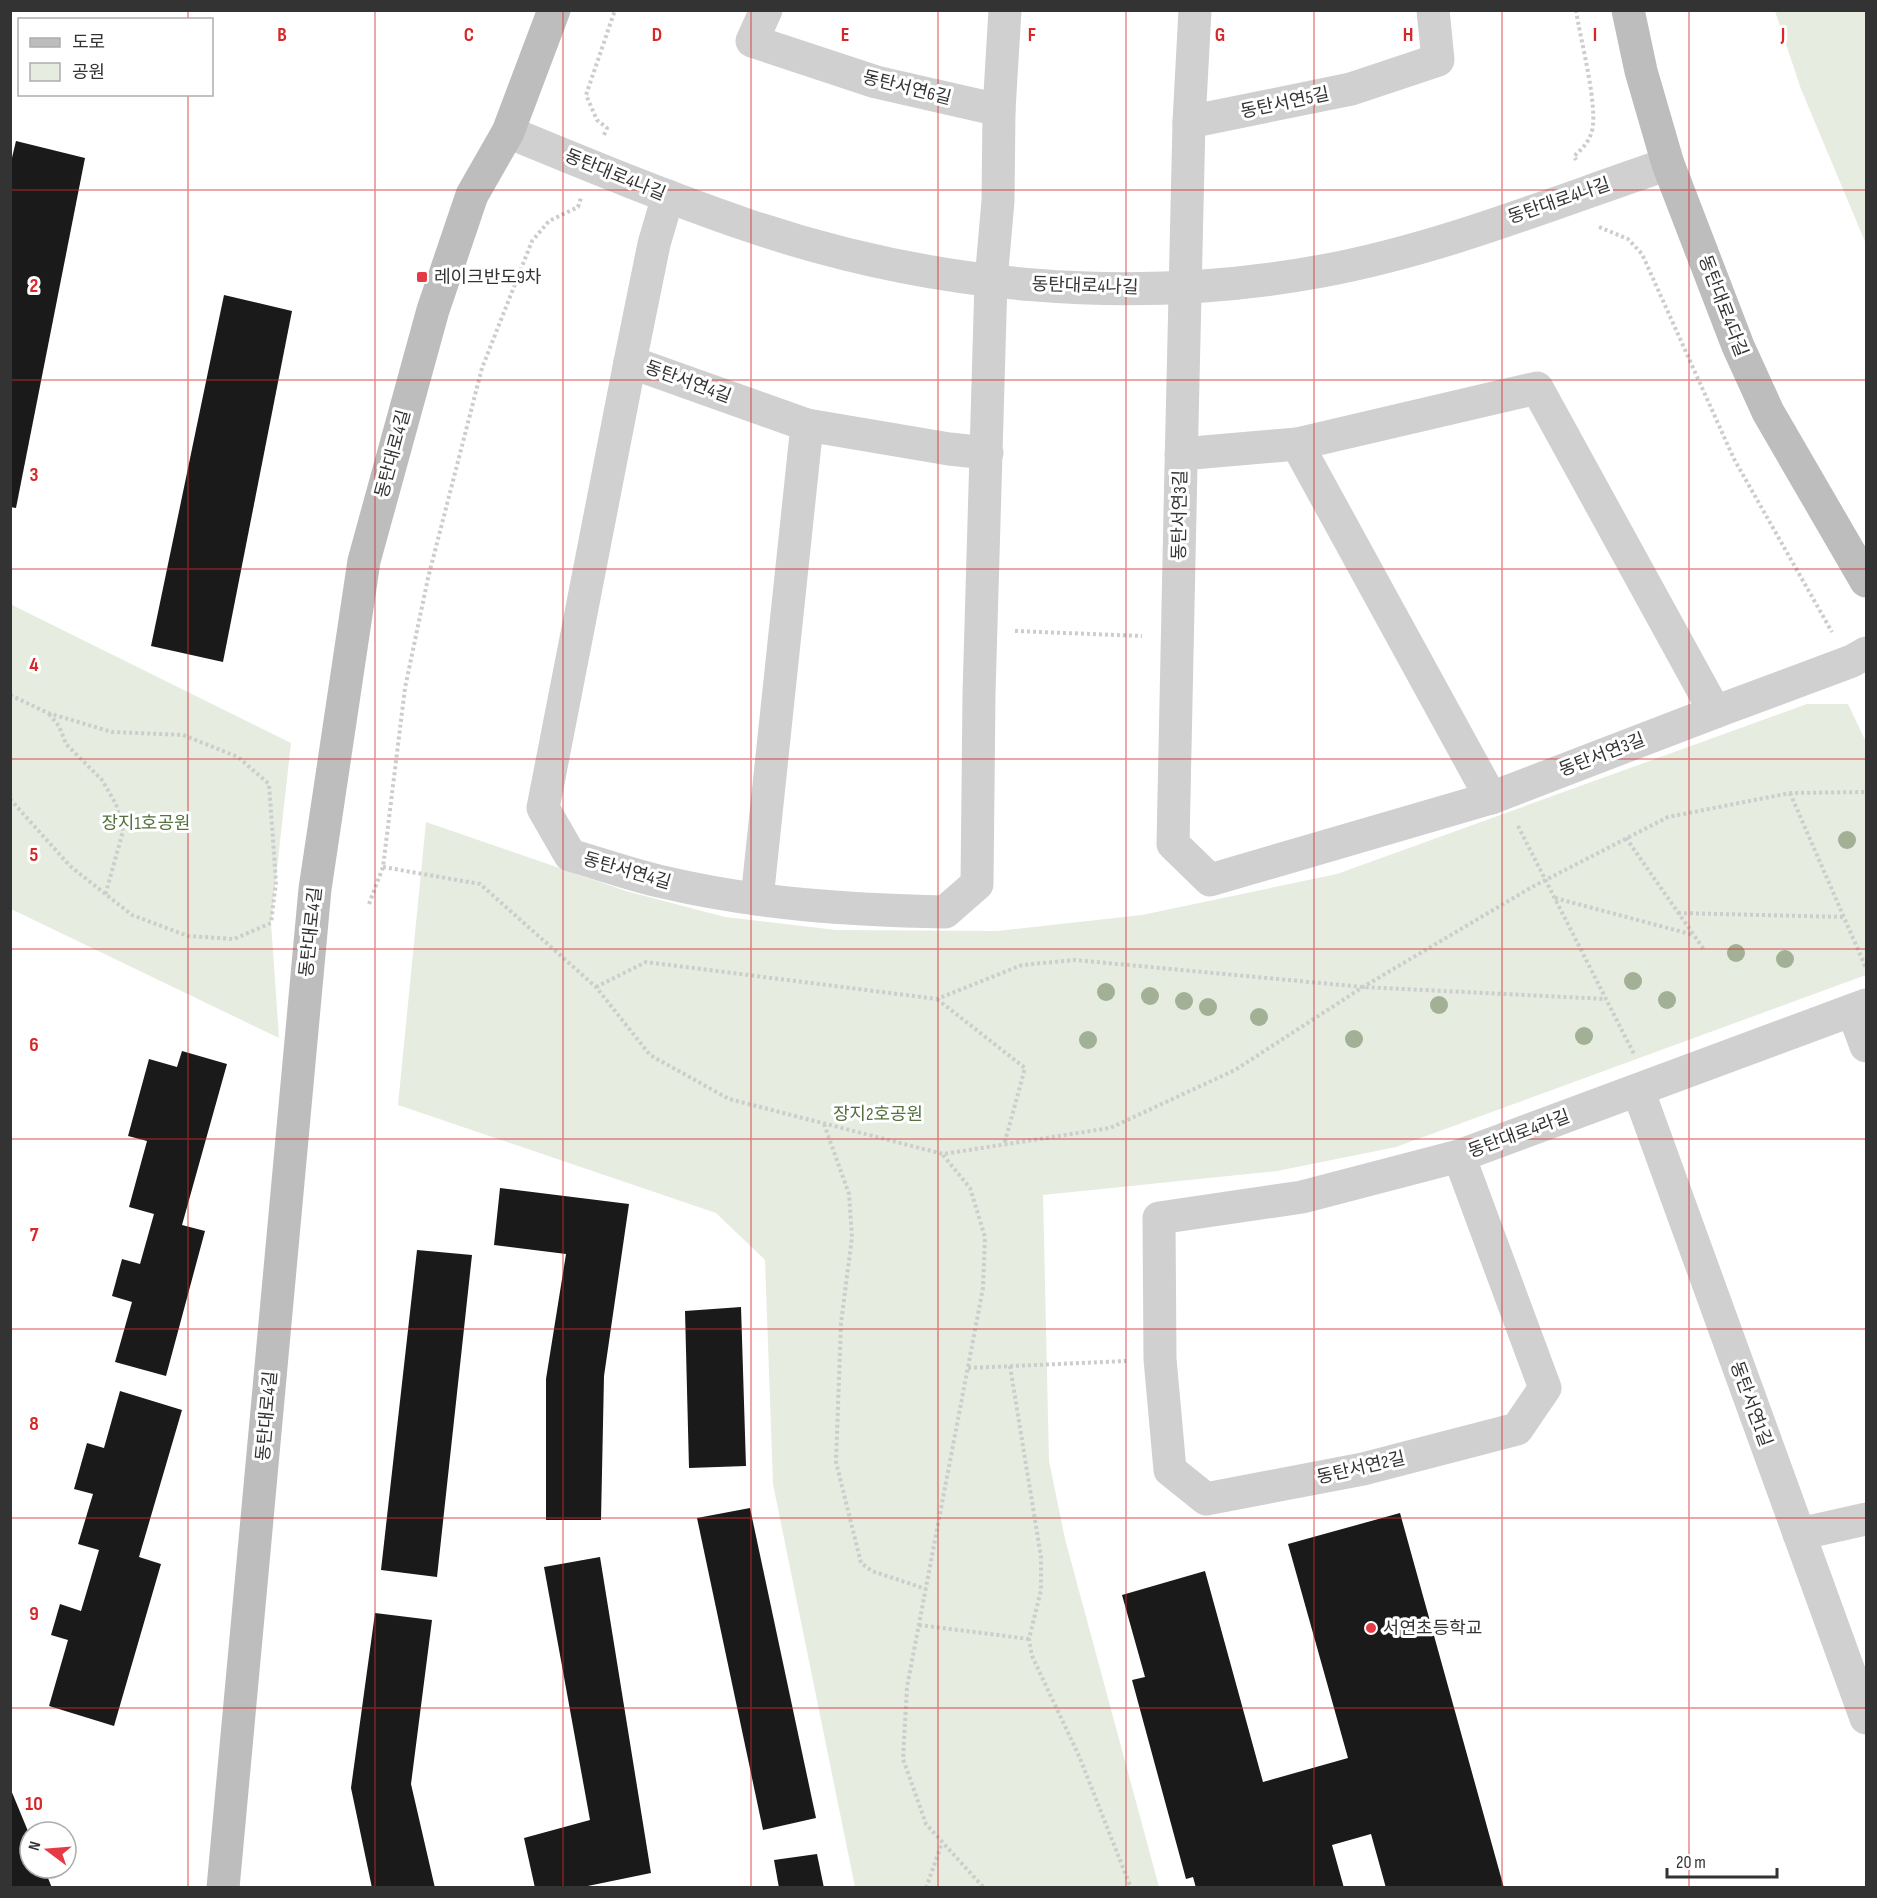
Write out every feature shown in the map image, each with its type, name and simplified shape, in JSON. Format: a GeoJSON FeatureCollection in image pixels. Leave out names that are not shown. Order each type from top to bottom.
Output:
{"type":"FeatureCollection","features":[{"type":"Feature","properties":{"kind":"street","name":"동탄대로4길"},"geometry":{"type":"LineString","coordinates":[[223,1887],[315,889],[364,561],[433,310],[472,195],[508,132],[554,10]]}},
{"type":"Feature","properties":{"kind":"street","name":"동탄서연6길"},"geometry":{"type":"LineString","coordinates":[[766,10],[752,41],[876,82],[999,110]]}},
{"type":"Feature","properties":{"kind":"street"},"geometry":{"type":"LineString","coordinates":[[999,110],[1005,10]]}},
{"type":"Feature","properties":{"kind":"street"},"geometry":{"type":"LineString","coordinates":[[1189,122],[1195,10]]}},
{"type":"Feature","properties":{"kind":"street","name":"동탄서연5길"},"geometry":{"type":"LineString","coordinates":[[1189,122],[1351,89],[1438,60],[1433,10]]}},
{"type":"Feature","properties":{"kind":"street","name":"동탄대로4다길"},"geometry":{"type":"LineString","coordinates":[[1628,10],[1641,71],[1668,164],[1738,346],[1768,412],[1866,581]]}},
{"type":"Feature","properties":{"kind":"street","name":"동탄서연4길"},"geometry":{"type":"LineString","coordinates":[[987,453],[807,424],[630,362],[543,808],[570,855],[662,882],[757,899],[849,910],[945,912],[977,884],[981,630],[987,453],[991,281],[998,201],[999,110]]}},
{"type":"Feature","properties":{"kind":"street","name":"동탄서연3길"},"geometry":{"type":"LineString","coordinates":[[1181,454],[1297,444],[1537,388],[1715,712],[1491,798],[1210,880],[1173,844],[1181,454],[1189,122]]}},
{"type":"Feature","properties":{"kind":"street","name":"동탄대로4나길"},"geometry":{"type":"LineString","coordinates":[[508,132],[668,196],[753,227],[822,247],[897,265],[991,281],[1104,290],[1185,288],[1246,283],[1324,271],[1390,255],[1668,164]]}},
{"type":"Feature","properties":{"kind":"street"},"geometry":{"type":"LineString","coordinates":[[630,362],[654,244],[668,196]]}},
{"type":"Feature","properties":{"kind":"street"},"geometry":{"type":"LineString","coordinates":[[757,899],[807,424]]}},
{"type":"Feature","properties":{"kind":"street"},"geometry":{"type":"LineString","coordinates":[[1297,444],[1491,798]]}},
{"type":"Feature","properties":{"kind":"street"},"geometry":{"type":"LineString","coordinates":[[1715,712],[1852,661],[1866,653]]}},
{"type":"Feature","properties":{"kind":"street"},"geometry":{"type":"LineString","coordinates":[[1860,1008],[1866,1047]]}},
{"type":"Feature","properties":{"kind":"street","name":"동탄대로4라길"},"geometry":{"type":"LineString","coordinates":[[1159,1218],[1302,1197],[1459,1156],[1860,1008]]}},
{"type":"Feature","properties":{"kind":"street","name":"동탄서연1길"},"geometry":{"type":"LineString","coordinates":[[1638,1090],[1866,1718]]}},
{"type":"Feature","properties":{"kind":"street","name":"동탄서연2길"},"geometry":{"type":"LineString","coordinates":[[1159,1218],[1160,1359],[1170,1470],[1206,1499],[1363,1469],[1517,1429],[1545,1388],[1459,1156]]}},
{"type":"Feature","properties":{"kind":"street"},"geometry":{"type":"LineString","coordinates":[[1799,1534],[1866,1519]]}},
{"type":"Feature","properties":{"kind":"path"},"geometry":{"type":"LineString","coordinates":[[607,128],[597,120],[586,95],[615,10]]}},
{"type":"Feature","properties":{"kind":"path"},"geometry":{"type":"LineString","coordinates":[[1574,156],[1586,144],[1592,133],[1595,111],[1576,10]]}},
{"type":"Feature","properties":{"kind":"path"},"geometry":{"type":"LineString","coordinates":[[369,904],[382,867],[405,688],[428,578],[482,368],[532,241],[549,221],[578,207]]}},
{"type":"Feature","properties":{"kind":"path"},"geometry":{"type":"LineString","coordinates":[[1599,227],[1628,239],[1642,254],[1734,459],[1833,633]]}},
{"type":"Feature","properties":{"kind":"path"},"geometry":{"type":"LineString","coordinates":[[981,630],[1177,638]]}},
{"type":"Feature","properties":{"kind":"path"},"geometry":{"type":"LineString","coordinates":[[10,695],[48,713],[112,732],[183,735],[238,757],[269,784],[276,882],[272,923],[234,939],[188,936],[132,915],[105,896],[70,866],[10,799]]}},
{"type":"Feature","properties":{"kind":"path"},"geometry":{"type":"LineString","coordinates":[[48,713],[59,726],[66,744],[102,780],[116,804],[123,831],[105,896]]}},
{"type":"Feature","properties":{"kind":"path"},"geometry":{"type":"LineString","coordinates":[[382,867],[480,884],[596,987],[650,1055],[729,1099],[943,1154],[1110,1128],[1235,1070],[1363,987],[1545,880],[1668,817],[1790,793],[1866,792]]}},
{"type":"Feature","properties":{"kind":"path"},"geometry":{"type":"LineString","coordinates":[[1790,793],[1866,968]]}},
{"type":"Feature","properties":{"kind":"path"},"geometry":{"type":"LineString","coordinates":[[1491,798],[1510,810],[1637,1060],[1638,1090]]}},
{"type":"Feature","properties":{"kind":"path"},"geometry":{"type":"LineString","coordinates":[[1626,838],[1705,951]]}},
{"type":"Feature","properties":{"kind":"path"},"geometry":{"type":"LineString","coordinates":[[1554,898],[1694,935]]}},
{"type":"Feature","properties":{"kind":"path"},"geometry":{"type":"LineString","coordinates":[[1678,913],[1844,917]]}},
{"type":"Feature","properties":{"kind":"path"},"geometry":{"type":"LineString","coordinates":[[596,987],[646,962],[937,999],[1022,964],[1075,960],[1363,987],[1606,999]]}},
{"type":"Feature","properties":{"kind":"path"},"geometry":{"type":"LineString","coordinates":[[937,999],[1025,1068],[1004,1144]]}},
{"type":"Feature","properties":{"kind":"path"},"geometry":{"type":"LineString","coordinates":[[823,1124],[849,1194],[852,1237],[841,1323],[836,1462],[843,1494],[861,1563],[872,1571],[926,1589]]}},
{"type":"Feature","properties":{"kind":"path"},"geometry":{"type":"LineString","coordinates":[[943,1154],[970,1188],[985,1237],[983,1288],[907,1687],[903,1759],[926,1824],[984,1887]]}},
{"type":"Feature","properties":{"kind":"path"},"geometry":{"type":"LineString","coordinates":[[968,1368],[1160,1359]]}},
{"type":"Feature","properties":{"kind":"path"},"geometry":{"type":"LineString","coordinates":[[1010,1366],[1041,1557],[1041,1590],[1029,1640],[1032,1656],[1079,1756],[1131,1887]]}},
{"type":"Feature","properties":{"kind":"path"},"geometry":{"type":"LineString","coordinates":[[919,1625],[1029,1640]]}},
{"type":"Feature","properties":{"kind":"path"},"geometry":{"type":"LineString","coordinates":[[926,1887],[942,1843]]}},
{"type":"Feature","properties":{"kind":"green space"},"geometry":{"type":"Polygon","coordinates":[[[1775,11],[1866,11],[1866,244],[1801,89],[1775,11]]]}},
{"type":"Feature","properties":{"kind":"green space","name":"장지1호공원"},"geometry":{"type":"Polygon","coordinates":[[[10,604],[291,743],[271,923],[279,1038],[11,909],[10,604]]]}},
{"type":"Feature","properties":{"kind":"green space","name":"장지2호공원"},"geometry":{"type":"Polygon","coordinates":[[[1807,704],[1848,704],[1866,742],[1866,975],[1396,1147],[1277,1171],[1043,1195],[1049,1461],[1065,1539],[1159,1887],[855,1887],[773,1484],[765,1260],[716,1213],[398,1105],[426,822],[626,891],[725,917],[836,930],[997,931],[1142,915],[1337,874],[1807,704]]]}},
{"type":"Feature","properties":{"kind":"building"},"geometry":{"type":"Polygon","coordinates":[[[16,141],[85,158],[16,508],[10,507],[10,166],[16,141]]]}},
{"type":"Feature","properties":{"kind":"building"},"geometry":{"type":"Polygon","coordinates":[[[224,295],[292,311],[223,662],[151,646],[224,295]]]}},
{"type":"Feature","properties":{"kind":"building"},"geometry":{"type":"Polygon","coordinates":[[[182,1051],[227,1064],[182,1225],[205,1231],[166,1376],[115,1362],[132,1302],[112,1296],[122,1259],[140,1264],[154,1214],[129,1207],[147,1141],[128,1136],[149,1059],[177,1067],[182,1051]]]}},
{"type":"Feature","properties":{"kind":"building"},"geometry":{"type":"Polygon","coordinates":[[[500,1188],[629,1204],[604,1376],[601,1520],[546,1520],[546,1379],[566,1254],[494,1245],[500,1188]]]}},
{"type":"Feature","properties":{"kind":"building"},"geometry":{"type":"Polygon","coordinates":[[[417,1250],[472,1255],[437,1577],[381,1570],[417,1250]]]}},
{"type":"Feature","properties":{"kind":"building"},"geometry":{"type":"Polygon","coordinates":[[[741,1307],[746,1466],[689,1468],[685,1311],[741,1307]]]}},
{"type":"Feature","properties":{"kind":"building"},"geometry":{"type":"Polygon","coordinates":[[[120,1391],[182,1410],[139,1557],[161,1564],[114,1726],[49,1706],[68,1640],[51,1635],[60,1604],[81,1611],[99,1550],[78,1544],[93,1494],[74,1489],[87,1443],[104,1448],[120,1391]]]}},
{"type":"Feature","properties":{"kind":"building"},"geometry":{"type":"Polygon","coordinates":[[[750,1508],[816,1818],[763,1830],[697,1518],[750,1508]]]}},
{"type":"Feature","properties":{"kind":"building"},"geometry":{"type":"Polygon","coordinates":[[[1400,1513],[1504,1888],[1386,1888],[1371,1834],[1332,1845],[1344,1888],[1196,1888],[1193,1877],[1186,1879],[1132,1680],[1145,1677],[1122,1595],[1205,1571],[1263,1782],[1348,1758],[1288,1544],[1400,1513]]]}},
{"type":"Feature","properties":{"kind":"building"},"geometry":{"type":"Polygon","coordinates":[[[600,1557],[651,1873],[578,1888],[535,1888],[524,1838],[590,1820],[544,1567],[600,1557]]]}},
{"type":"Feature","properties":{"kind":"building"},"geometry":{"type":"Polygon","coordinates":[[[375,1613],[432,1620],[411,1784],[435,1888],[372,1888],[351,1788],[375,1613]]]}},
{"type":"Feature","properties":{"kind":"building"},"geometry":{"type":"Polygon","coordinates":[[[11,1790],[23,1820],[18,1820],[18,1880],[49,1880],[52,1888],[11,1888],[11,1790]]]}},
{"type":"Feature","properties":{"kind":"building"},"geometry":{"type":"Polygon","coordinates":[[[817,1854],[824,1888],[779,1888],[774,1860],[817,1854]]]}},
{"type":"Feature","properties":{"kind":"place","name":"레이크반도9차"},"geometry":{"type":"Point","coordinates":[422,277]}},
{"type":"Feature","properties":{"kind":"place","name":"서연초등학교"},"geometry":{"type":"Point","coordinates":[1371,1628]}}]}
